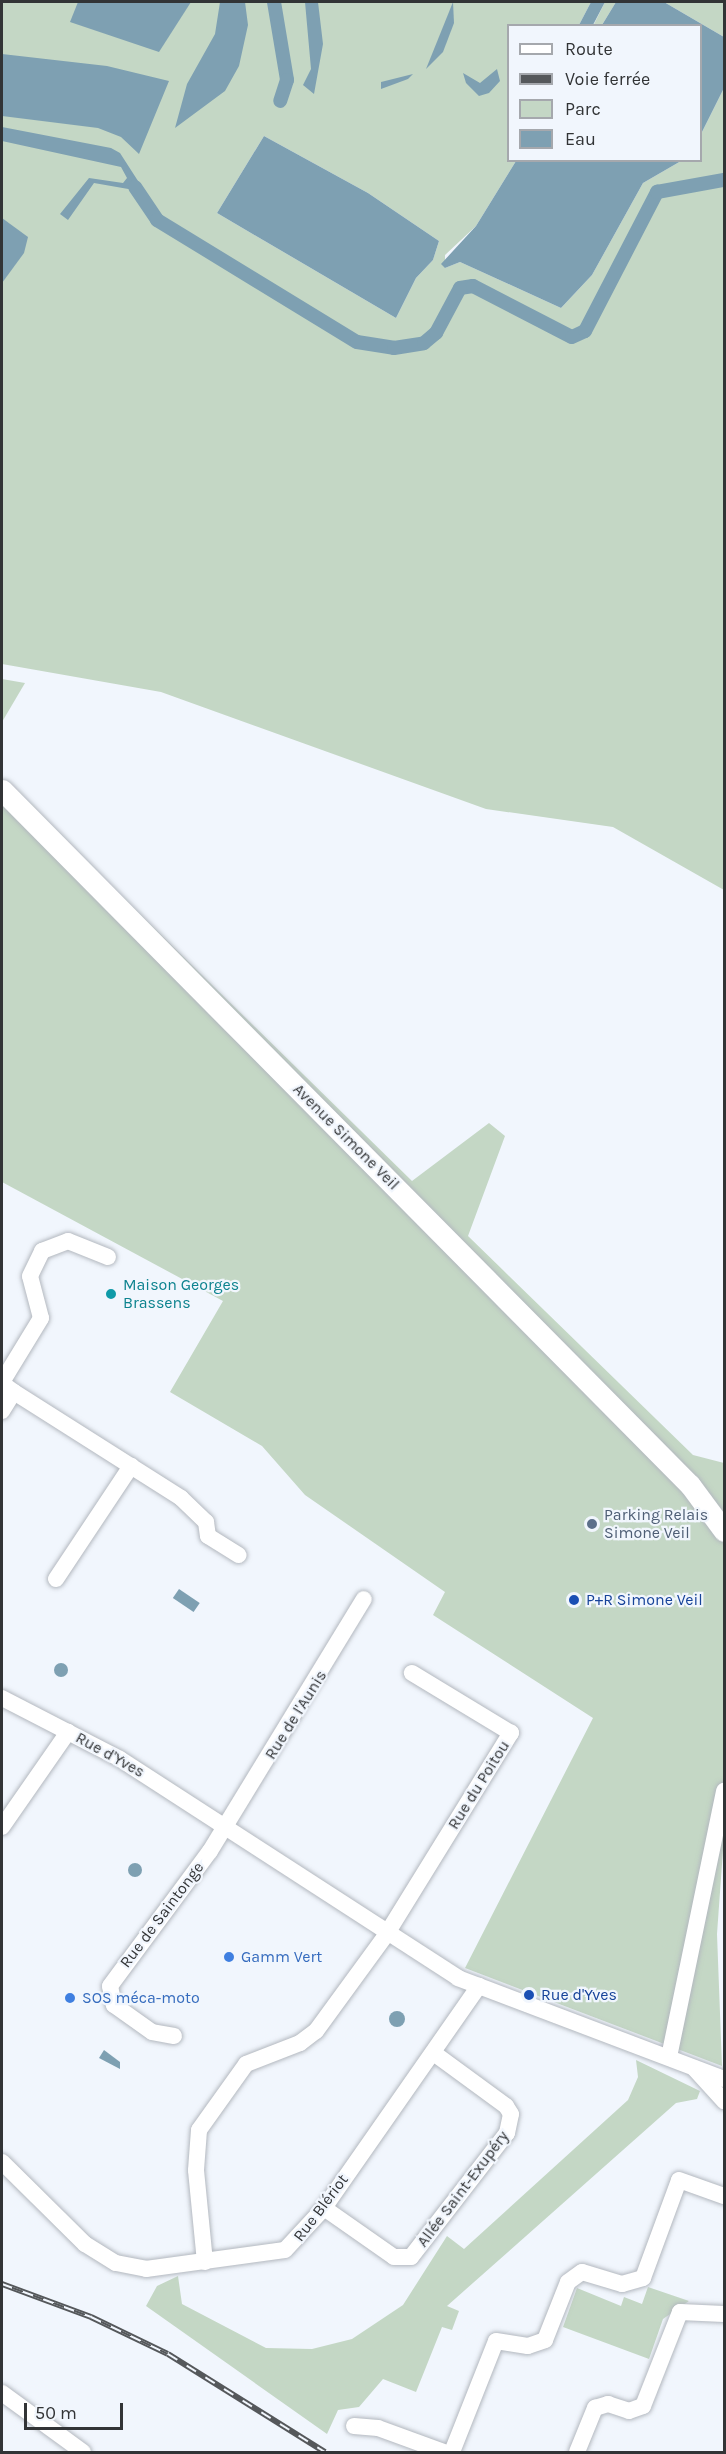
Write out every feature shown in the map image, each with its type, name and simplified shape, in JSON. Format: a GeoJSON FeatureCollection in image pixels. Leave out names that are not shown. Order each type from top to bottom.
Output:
{"type":"FeatureCollection","features":[{"type":"Feature","properties":{"kind":"main road","name":"Avenue Simone Veil"},"geometry":{"type":"LineString","coordinates":[[2,790],[690,1485]]}},
{"type":"Feature","properties":{"kind":"main road"},"geometry":{"type":"LineString","coordinates":[[690,1485],[724,1511]]}},
{"type":"Feature","properties":{"kind":"main road"},"geometry":{"type":"LineString","coordinates":[[690,1485],[724,1531]]}},
{"type":"Feature","properties":{"kind":"street"},"geometry":{"type":"LineString","coordinates":[[2,1411],[6,1386],[40,1318],[30,1276],[42,1251],[68,1241],[108,1257]]}},
{"type":"Feature","properties":{"kind":"street"},"geometry":{"type":"LineString","coordinates":[[6,1386],[181,1498],[206,1522],[208,1536],[238,1555]]}},
{"type":"Feature","properties":{"kind":"street"},"geometry":{"type":"LineString","coordinates":[[56,1580],[131,1466]]}},
{"type":"Feature","properties":{"kind":"street","name":"Rue de l'Aunis"},"geometry":{"type":"LineString","coordinates":[[224,1829],[364,1599]]}},
{"type":"Feature","properties":{"kind":"street","name":"Rue du Poitou"},"geometry":{"type":"LineString","coordinates":[[386,1935],[511,1733],[412,1673]]}},
{"type":"Feature","properties":{"kind":"street","name":"Rue d'Yves"},"geometry":{"type":"LineString","coordinates":[[2,1698],[157,1782],[224,1829],[386,1935],[479,1986],[724,2079]]}},
{"type":"Feature","properties":{"kind":"street"},"geometry":{"type":"LineString","coordinates":[[2,1827],[68,1732]]}},
{"type":"Feature","properties":{"kind":"street"},"geometry":{"type":"LineString","coordinates":[[669,2057],[724,1791]]}},
{"type":"Feature","properties":{"kind":"street","name":"Rue de Saintonge"},"geometry":{"type":"LineString","coordinates":[[174,2036],[152,2032],[114,2005],[108,1993],[224,1829]]}},
{"type":"Feature","properties":{"kind":"street"},"geometry":{"type":"LineString","coordinates":[[206,2262],[196,2170],[199,2130],[246,2064],[300,2043],[316,2031],[386,1935]]}},
{"type":"Feature","properties":{"kind":"street","name":"Rue Blériot"},"geometry":{"type":"LineString","coordinates":[[2,2162],[104,2258],[146,2269],[285,2250],[324,2208],[435,2054],[479,1986]]}},
{"type":"Feature","properties":{"kind":"street","name":"Allée Saint-Exupéry"},"geometry":{"type":"LineString","coordinates":[[324,2208],[394,2257],[411,2257],[507,2133],[511,2114],[506,2106],[435,2054]]}},
{"type":"Feature","properties":{"kind":"street"},"geometry":{"type":"LineString","coordinates":[[693,2067],[724,2101]]}},
{"type":"Feature","properties":{"kind":"street"},"geometry":{"type":"LineString","coordinates":[[452,2452],[492,2345],[504,2338],[528,2346],[544,2340],[568,2282],[582,2272],[622,2284],[643,2278],[677,2175],[724,2196]]}},
{"type":"Feature","properties":{"kind":"street"},"geometry":{"type":"LineString","coordinates":[[577,2452],[595,2408],[608,2404],[629,2411],[643,2406],[680,2312],[724,2314]]}},
{"type":"Feature","properties":{"kind":"street"},"geometry":{"type":"LineString","coordinates":[[2,2393],[83,2452]]}},
{"type":"Feature","properties":{"kind":"street"},"geometry":{"type":"LineString","coordinates":[[354,2426],[378,2428],[444,2452]]}},
{"type":"Feature","properties":{"kind":"green space"},"geometry":{"type":"Polygon","coordinates":[[[2,2],[591,2],[580,24],[507,24],[507,162],[515,162],[476,226],[445,255],[445,268],[460,262],[561,308],[592,275],[643,183],[679,162],[702,162],[702,132],[724,88],[724,890],[613,827],[486,809],[161,692],[2,664],[2,2]],[[264,136],[217,213],[396,318],[416,278],[433,260],[439,241],[368,193],[264,136]]]}},
{"type":"Feature","properties":{"kind":"green space"},"geometry":{"type":"Polygon","coordinates":[[[605,2],[616,2],[603,24],[594,24],[605,2]]]}},
{"type":"Feature","properties":{"kind":"green space"},"geometry":{"type":"Polygon","coordinates":[[[664,2],[724,2],[724,37],[664,2]]]}},
{"type":"Feature","properties":{"kind":"green space"},"geometry":{"type":"Polygon","coordinates":[[[2,679],[25,683],[2,722],[2,679]]]}},
{"type":"Feature","properties":{"kind":"green space"},"geometry":{"type":"Polygon","coordinates":[[[2,779],[412,1181],[489,1123],[505,1136],[468,1236],[693,1455],[724,1463],[724,1836],[717,1934],[722,2066],[465,1968],[593,1718],[433,1615],[445,1592],[305,1495],[262,1446],[170,1392],[223,1301],[2,1182],[2,779]]]}},
{"type":"Feature","properties":{"kind":"green space"},"geometry":{"type":"Polygon","coordinates":[[[636,2060],[700,2091],[697,2099],[676,2103],[447,2306],[459,2311],[452,2330],[442,2327],[416,2392],[383,2379],[359,2407],[338,2410],[327,2434],[146,2306],[157,2286],[178,2276],[182,2304],[266,2348],[312,2349],[352,2339],[403,2305],[447,2236],[464,2249],[628,2100],[638,2077],[636,2060]]]}},
{"type":"Feature","properties":{"kind":"green space"},"geometry":{"type":"Polygon","coordinates":[[[648,2287],[689,2301],[663,2319],[649,2359],[563,2327],[577,2288],[621,2306],[624,2297],[642,2304],[648,2287]]]}},
{"type":"Feature","properties":{"kind":"water"},"geometry":{"type":"Polygon","coordinates":[[[78,2],[191,2],[159,52],[70,22],[78,2]]]}},
{"type":"Feature","properties":{"kind":"water"},"geometry":{"type":"Polygon","coordinates":[[[220,2],[245,2],[248,25],[239,66],[225,91],[175,128],[187,84],[215,34],[220,2]]]}},
{"type":"Feature","properties":{"kind":"water"},"geometry":{"type":"Polygon","coordinates":[[[305,2],[318,2],[323,44],[314,94],[303,85],[311,69],[305,2]]]}},
{"type":"Feature","properties":{"kind":"water"},"geometry":{"type":"Polygon","coordinates":[[[453,2],[454,23],[443,52],[426,69],[453,2]]]}},
{"type":"Feature","properties":{"kind":"water"},"geometry":{"type":"Polygon","coordinates":[[[591,2],[605,2],[594,24],[580,24],[591,2]]]}},
{"type":"Feature","properties":{"kind":"water"},"geometry":{"type":"Polygon","coordinates":[[[616,2],[664,2],[702,24],[603,24],[616,2]]]}},
{"type":"Feature","properties":{"kind":"water"},"geometry":{"type":"Polygon","coordinates":[[[702,24],[724,37],[724,88],[702,132],[702,24]]]}},
{"type":"Feature","properties":{"kind":"water"},"geometry":{"type":"Polygon","coordinates":[[[2,54],[107,66],[169,81],[139,154],[121,137],[98,128],[2,116],[2,54]]]}},
{"type":"Feature","properties":{"kind":"water"},"geometry":{"type":"Polygon","coordinates":[[[497,69],[500,81],[489,93],[479,96],[466,83],[463,73],[480,83],[497,69]]]}},
{"type":"Feature","properties":{"kind":"water"},"geometry":{"type":"Polygon","coordinates":[[[413,74],[408,79],[381,89],[381,82],[413,74]]]}},
{"type":"Feature","properties":{"kind":"water"},"geometry":{"type":"Polygon","coordinates":[[[2,127],[111,148],[120,153],[158,212],[134,190],[94,183],[68,220],[60,214],[89,178],[123,183],[127,178],[121,167],[2,141],[2,127]]]}},
{"type":"Feature","properties":{"kind":"water"},"geometry":{"type":"Polygon","coordinates":[[[264,136],[368,193],[439,241],[433,260],[416,278],[396,318],[217,213],[264,136]]]}},
{"type":"Feature","properties":{"kind":"water"},"geometry":{"type":"Polygon","coordinates":[[[515,162],[679,162],[643,183],[592,275],[561,308],[460,262],[445,268],[441,264],[476,226],[515,162]]]}},
{"type":"Feature","properties":{"kind":"water"},"geometry":{"type":"Polygon","coordinates":[[[2,218],[28,237],[24,253],[2,283],[2,218]]]}},
{"type":"Feature","properties":{"kind":"water"},"geometry":{"type":"Polygon","coordinates":[[[179,1589],[200,1603],[194,1612],[173,1598],[179,1589]]]}},
{"type":"Feature","properties":{"kind":"water"},"geometry":{"type":"Polygon","coordinates":[[[61,1663],[66,1665],[68,1670],[66,1675],[61,1677],[56,1675],[54,1670],[56,1665],[61,1663]]]}},
{"type":"Feature","properties":{"kind":"water"},"geometry":{"type":"Polygon","coordinates":[[[135,1863],[140,1865],[142,1870],[140,1875],[135,1877],[130,1875],[128,1870],[130,1865],[135,1863]]]}},
{"type":"Feature","properties":{"kind":"water"},"geometry":{"type":"Polygon","coordinates":[[[397,2011],[403,2013],[405,2019],[403,2025],[397,2027],[391,2025],[389,2019],[391,2013],[397,2011]]]}},
{"type":"Feature","properties":{"kind":"water"},"geometry":{"type":"Polygon","coordinates":[[[104,2050],[120,2062],[120,2069],[99,2058],[104,2050]]]}},
{"type":"Feature","properties":{"kind":"waterway"},"geometry":{"type":"LineString","coordinates":[[274,2],[287,80],[280,101]]}},
{"type":"Feature","properties":{"kind":"waterway"},"geometry":{"type":"LineString","coordinates":[[135,187],[157,220],[357,342],[394,348],[424,343],[436,333],[460,288],[473,286],[572,337],[585,331],[657,192],[724,180]]}},
{"type":"Feature","properties":{"kind":"railway"},"geometry":{"type":"LineString","coordinates":[[2,2284],[91,2317],[168,2354],[325,2452]]}},
{"type":"Feature","properties":{"kind":"place","name":"Maison Georges Brassens"},"geometry":{"type":"Point","coordinates":[111,1294]}},
{"type":"Feature","properties":{"kind":"place","name":"Parking Relais Simone Veil"},"geometry":{"type":"Point","coordinates":[592,1524]}},
{"type":"Feature","properties":{"kind":"place","name":"P+R Simone Veil"},"geometry":{"type":"Point","coordinates":[574,1600]}},
{"type":"Feature","properties":{"kind":"place","name":"Gamm Vert"},"geometry":{"type":"Point","coordinates":[229,1957]}},
{"type":"Feature","properties":{"kind":"place","name":"Rue d'Yves"},"geometry":{"type":"Point","coordinates":[529,1995]}},
{"type":"Feature","properties":{"kind":"place","name":"SOS méca-moto"},"geometry":{"type":"Point","coordinates":[70,1998]}}]}
